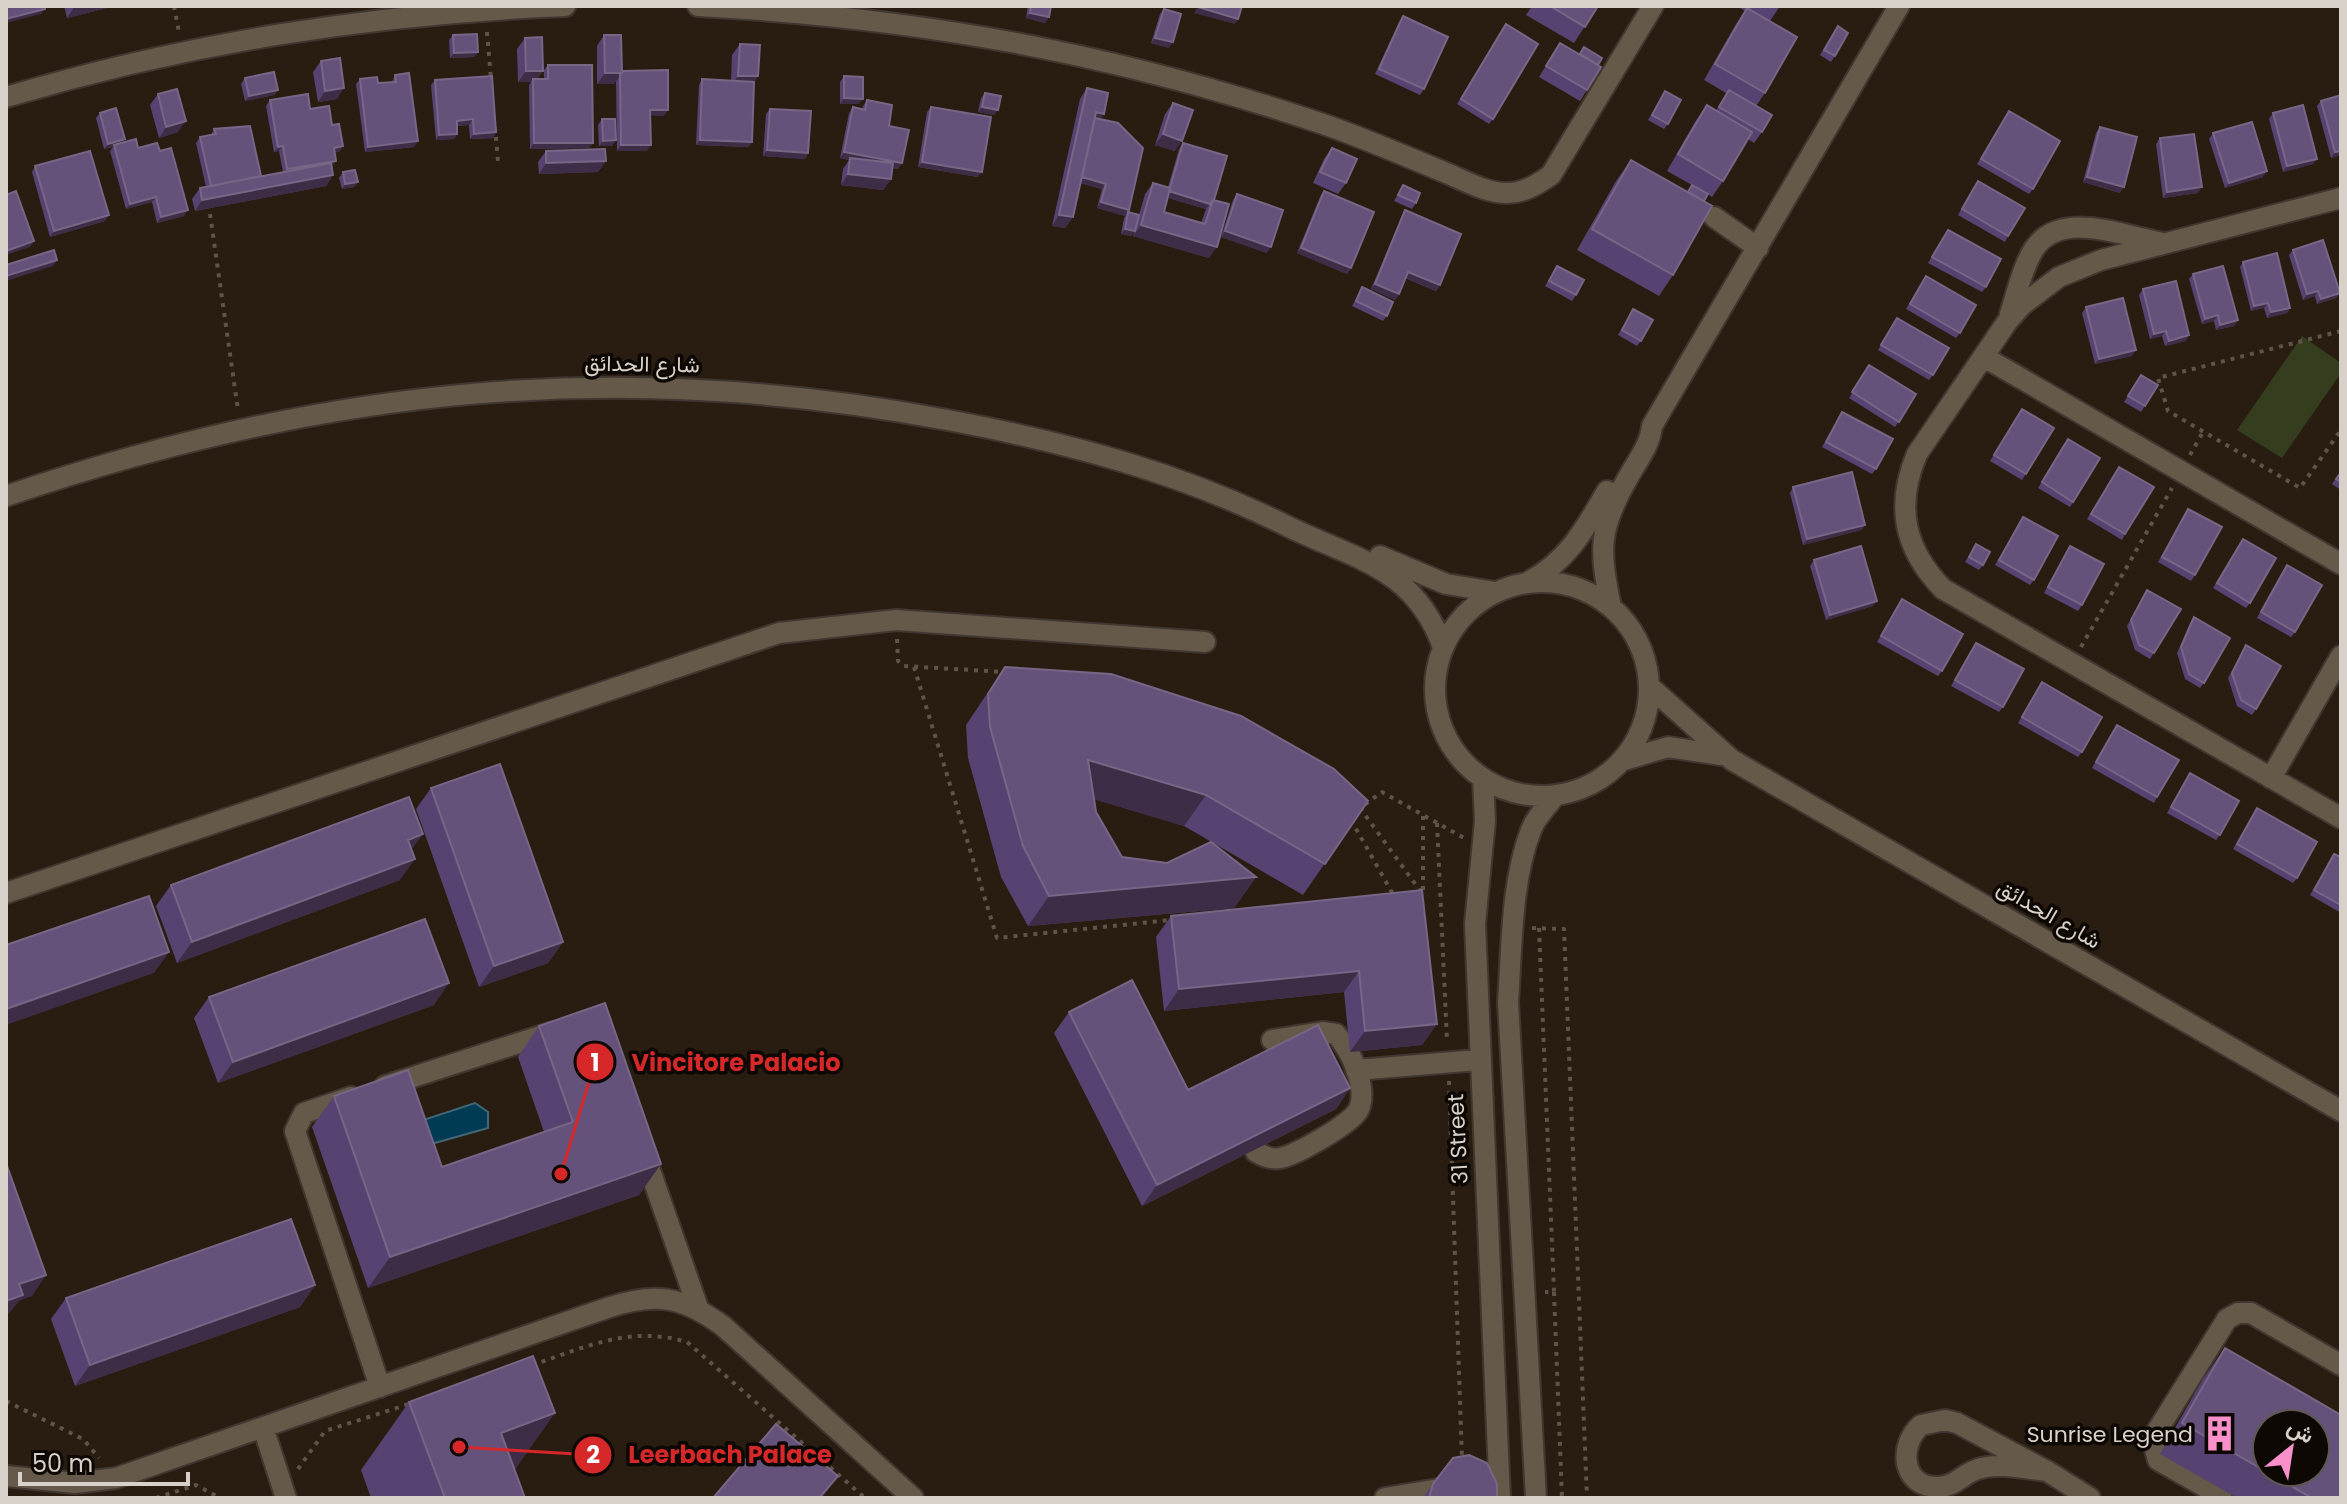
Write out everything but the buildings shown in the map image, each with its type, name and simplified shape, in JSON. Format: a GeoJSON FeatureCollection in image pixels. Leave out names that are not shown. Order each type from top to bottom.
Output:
{"type":"FeatureCollection","features":[{"type":"Feature","properties":{"kind":"street"},"geometry":{"type":"LineString","coordinates":[[6,97],[183,50],[277,32],[485,9],[565,6]]}},
{"type":"Feature","properties":{"kind":"street"},"geometry":{"type":"LineString","coordinates":[[698,6],[870,19],[1050,47],[1259,102],[1361,137],[1483,189],[1507,193],[1531,188],[1551,175],[1653,6]]}},
{"type":"Feature","properties":{"kind":"street"},"geometry":{"type":"LineString","coordinates":[[1611,607],[1601,560],[1603,534],[1616,499],[1646,445],[1652,426],[1899,6]]}},
{"type":"Feature","properties":{"kind":"street"},"geometry":{"type":"LineString","coordinates":[[2341,198],[2101,260],[2059,277],[2022,305],[2007,322],[1917,454],[1907,477],[1905,526],[1912,550],[1943,589],[2341,818]]}},
{"type":"Feature","properties":{"kind":"street"},"geometry":{"type":"LineString","coordinates":[[1714,217],[1758,248]]}},
{"type":"Feature","properties":{"kind":"street"},"geometry":{"type":"LineString","coordinates":[[2007,322],[2033,252],[2039,243],[2058,230],[2082,228],[2165,244]]}},
{"type":"Feature","properties":{"kind":"street"},"geometry":{"type":"LineString","coordinates":[[1984,357],[2341,564]]}},
{"type":"Feature","properties":{"kind":"street","name":"شارع الحدائق"},"geometry":{"type":"LineString","coordinates":[[6,496],[140,454],[241,428],[363,404],[518,389],[624,387],[801,397],[895,410],[1077,447],[1167,475],[1273,517]]}},
{"type":"Feature","properties":{"kind":"street"},"geometry":{"type":"LineString","coordinates":[[1652,426],[1639,435],[1573,549],[1554,567],[1528,582],[1495,592],[1464,615],[1443,647],[1436,668],[1437,711],[1453,749],[1483,778],[1513,792],[1556,795],[1589,785],[1621,761],[1668,747],[1701,749],[1732,760]]}},
{"type":"Feature","properties":{"kind":"street"},"geometry":{"type":"LineString","coordinates":[[1273,517],[1304,520],[1446,584],[1495,592]]}},
{"type":"Feature","properties":{"kind":"street"},"geometry":{"type":"LineString","coordinates":[[1273,517],[1405,584],[1429,614],[1443,647]]}},
{"type":"Feature","properties":{"kind":"street"},"geometry":{"type":"LineString","coordinates":[[1528,582],[1574,587],[1611,607],[1637,639],[1649,686],[1643,726],[1621,761]]}},
{"type":"Feature","properties":{"kind":"street"},"geometry":{"type":"LineString","coordinates":[[6,893],[735,645],[779,633],[896,620],[1205,642]]}},
{"type":"Feature","properties":{"kind":"street"},"geometry":{"type":"LineString","coordinates":[[2271,778],[2341,656]]}},
{"type":"Feature","properties":{"kind":"street"},"geometry":{"type":"LineString","coordinates":[[1649,686],[1732,760]]}},
{"type":"Feature","properties":{"kind":"street","name":"شارع الحدائق"},"geometry":{"type":"LineString","coordinates":[[1732,760],[2341,1111]]}},
{"type":"Feature","properties":{"kind":"street","name":"31 Street"},"geometry":{"type":"LineString","coordinates":[[1483,778],[1483,849],[1475,924],[1478,1060],[1500,1491]]}},
{"type":"Feature","properties":{"kind":"street"},"geometry":{"type":"LineString","coordinates":[[1536,1498],[1508,1038],[1513,927],[1531,828],[1556,795]]}},
{"type":"Feature","properties":{"kind":"street"},"geometry":{"type":"LineString","coordinates":[[380,1387],[296,1141],[298,1121],[304,1113],[328,1104],[566,1028],[575,1030]]}},
{"type":"Feature","properties":{"kind":"street"},"geometry":{"type":"LineString","coordinates":[[1256,1152],[1278,1159],[1353,1118],[1361,1095],[1356,1070],[1341,1040],[1329,1032],[1272,1040]]}},
{"type":"Feature","properties":{"kind":"street"},"geometry":{"type":"LineString","coordinates":[[1356,1070],[1478,1060]]}},
{"type":"Feature","properties":{"kind":"street"},"geometry":{"type":"LineString","coordinates":[[637,1133],[698,1308]]}},
{"type":"Feature","properties":{"kind":"street"},"geometry":{"type":"LineString","coordinates":[[6,1476],[75,1483],[116,1478],[637,1298],[668,1299],[698,1308],[723,1326],[913,1498]]}},
{"type":"Feature","properties":{"kind":"street"},"geometry":{"type":"LineString","coordinates":[[2221,1496],[2158,1460],[2152,1450],[2152,1439],[2227,1319],[2238,1313],[2251,1313],[2341,1365]]}},
{"type":"Feature","properties":{"kind":"street"},"geometry":{"type":"LineString","coordinates":[[2047,1471],[2000,1466],[1976,1469],[1934,1493],[1911,1475],[1905,1461],[1905,1446],[1911,1434],[1932,1421],[1957,1423],[2047,1471],[2090,1498]]}},
{"type":"Feature","properties":{"kind":"street"},"geometry":{"type":"LineString","coordinates":[[263,1427],[286,1498]]}},
{"type":"Feature","properties":{"kind":"street"},"geometry":{"type":"LineString","coordinates":[[85,1498],[116,1478]]}},
{"type":"Feature","properties":{"kind":"street"},"geometry":{"type":"LineString","coordinates":[[6,1484],[17,1498]]}},
{"type":"Feature","properties":{"kind":"street"},"geometry":{"type":"LineString","coordinates":[[1385,1498],[1463,1485],[1500,1491]]}},
{"type":"Feature","properties":{"kind":"path"},"geometry":{"type":"LineString","coordinates":[[174,6],[183,50]]}},
{"type":"Feature","properties":{"kind":"path"},"geometry":{"type":"LineString","coordinates":[[485,9],[492,86]]}},
{"type":"Feature","properties":{"kind":"path"},"geometry":{"type":"LineString","coordinates":[[494,116],[498,162]]}},
{"type":"Feature","properties":{"kind":"path"},"geometry":{"type":"LineString","coordinates":[[210,214],[241,428]]}},
{"type":"Feature","properties":{"kind":"path"},"geometry":{"type":"LineString","coordinates":[[2341,331],[2158,378],[2168,411],[2300,488],[2341,430]]}},
{"type":"Feature","properties":{"kind":"path"},"geometry":{"type":"LineString","coordinates":[[2072,663],[2181,471]]}},
{"type":"Feature","properties":{"kind":"path"},"geometry":{"type":"LineString","coordinates":[[896,620],[898,661],[904,666],[1007,672]]}},
{"type":"Feature","properties":{"kind":"path"},"geometry":{"type":"LineString","coordinates":[[914,667],[997,938],[1171,920]]}},
{"type":"Feature","properties":{"kind":"path"},"geometry":{"type":"LineString","coordinates":[[1423,895],[1360,808],[1382,792],[1483,849]]}},
{"type":"Feature","properties":{"kind":"path"},"geometry":{"type":"LineString","coordinates":[[1341,809],[1351,820],[1394,897]]}},
{"type":"Feature","properties":{"kind":"path"},"geometry":{"type":"LineString","coordinates":[[1423,815],[1424,910]]}},
{"type":"Feature","properties":{"kind":"path"},"geometry":{"type":"LineString","coordinates":[[1437,823],[1463,1485]]}},
{"type":"Feature","properties":{"kind":"path"},"geometry":{"type":"LineString","coordinates":[[1378,899],[1423,895]]}},
{"type":"Feature","properties":{"kind":"path"},"geometry":{"type":"LineString","coordinates":[[1513,927],[1564,929],[1587,1498]]}},
{"type":"Feature","properties":{"kind":"path"},"geometry":{"type":"LineString","coordinates":[[1539,928],[1562,1498]]}},
{"type":"Feature","properties":{"kind":"path"},"geometry":{"type":"LineString","coordinates":[[1523,1292],[1554,1292]]}},
{"type":"Feature","properties":{"kind":"path"},"geometry":{"type":"LineString","coordinates":[[517,1370],[621,1337],[658,1334],[687,1342],[865,1498]]}},
{"type":"Feature","properties":{"kind":"path"},"geometry":{"type":"LineString","coordinates":[[6,1401],[83,1439],[116,1478]]}},
{"type":"Feature","properties":{"kind":"path"},"geometry":{"type":"LineString","coordinates":[[297,1471],[325,1431],[413,1403]]}},
{"type":"Feature","properties":{"kind":"path"},"geometry":{"type":"LineString","coordinates":[[156,1498],[196,1485],[220,1498]]}},
{"type":"Feature","properties":{"kind":"green space"},"geometry":{"type":"Polygon","coordinates":[[[2302,336],[2341,363],[2341,373],[2282,458],[2237,430],[2302,336]]]}},
{"type":"Feature","properties":{"kind":"water"},"geometry":{"type":"Polygon","coordinates":[[[475,1103],[488,1112],[488,1128],[417,1148],[408,1125],[475,1103]]]}},
{"type":"Feature","properties":{"kind":"place","name":"Vincitore Palacio"},"geometry":{"type":"Point","coordinates":[561,1174]}},
{"type":"Feature","properties":{"kind":"place","name":"Sunrise Legend"},"geometry":{"type":"Point","coordinates":[2219,1434]}},
{"type":"Feature","properties":{"kind":"place","name":"Leerbach Palace"},"geometry":{"type":"Point","coordinates":[459,1447]}}]}
